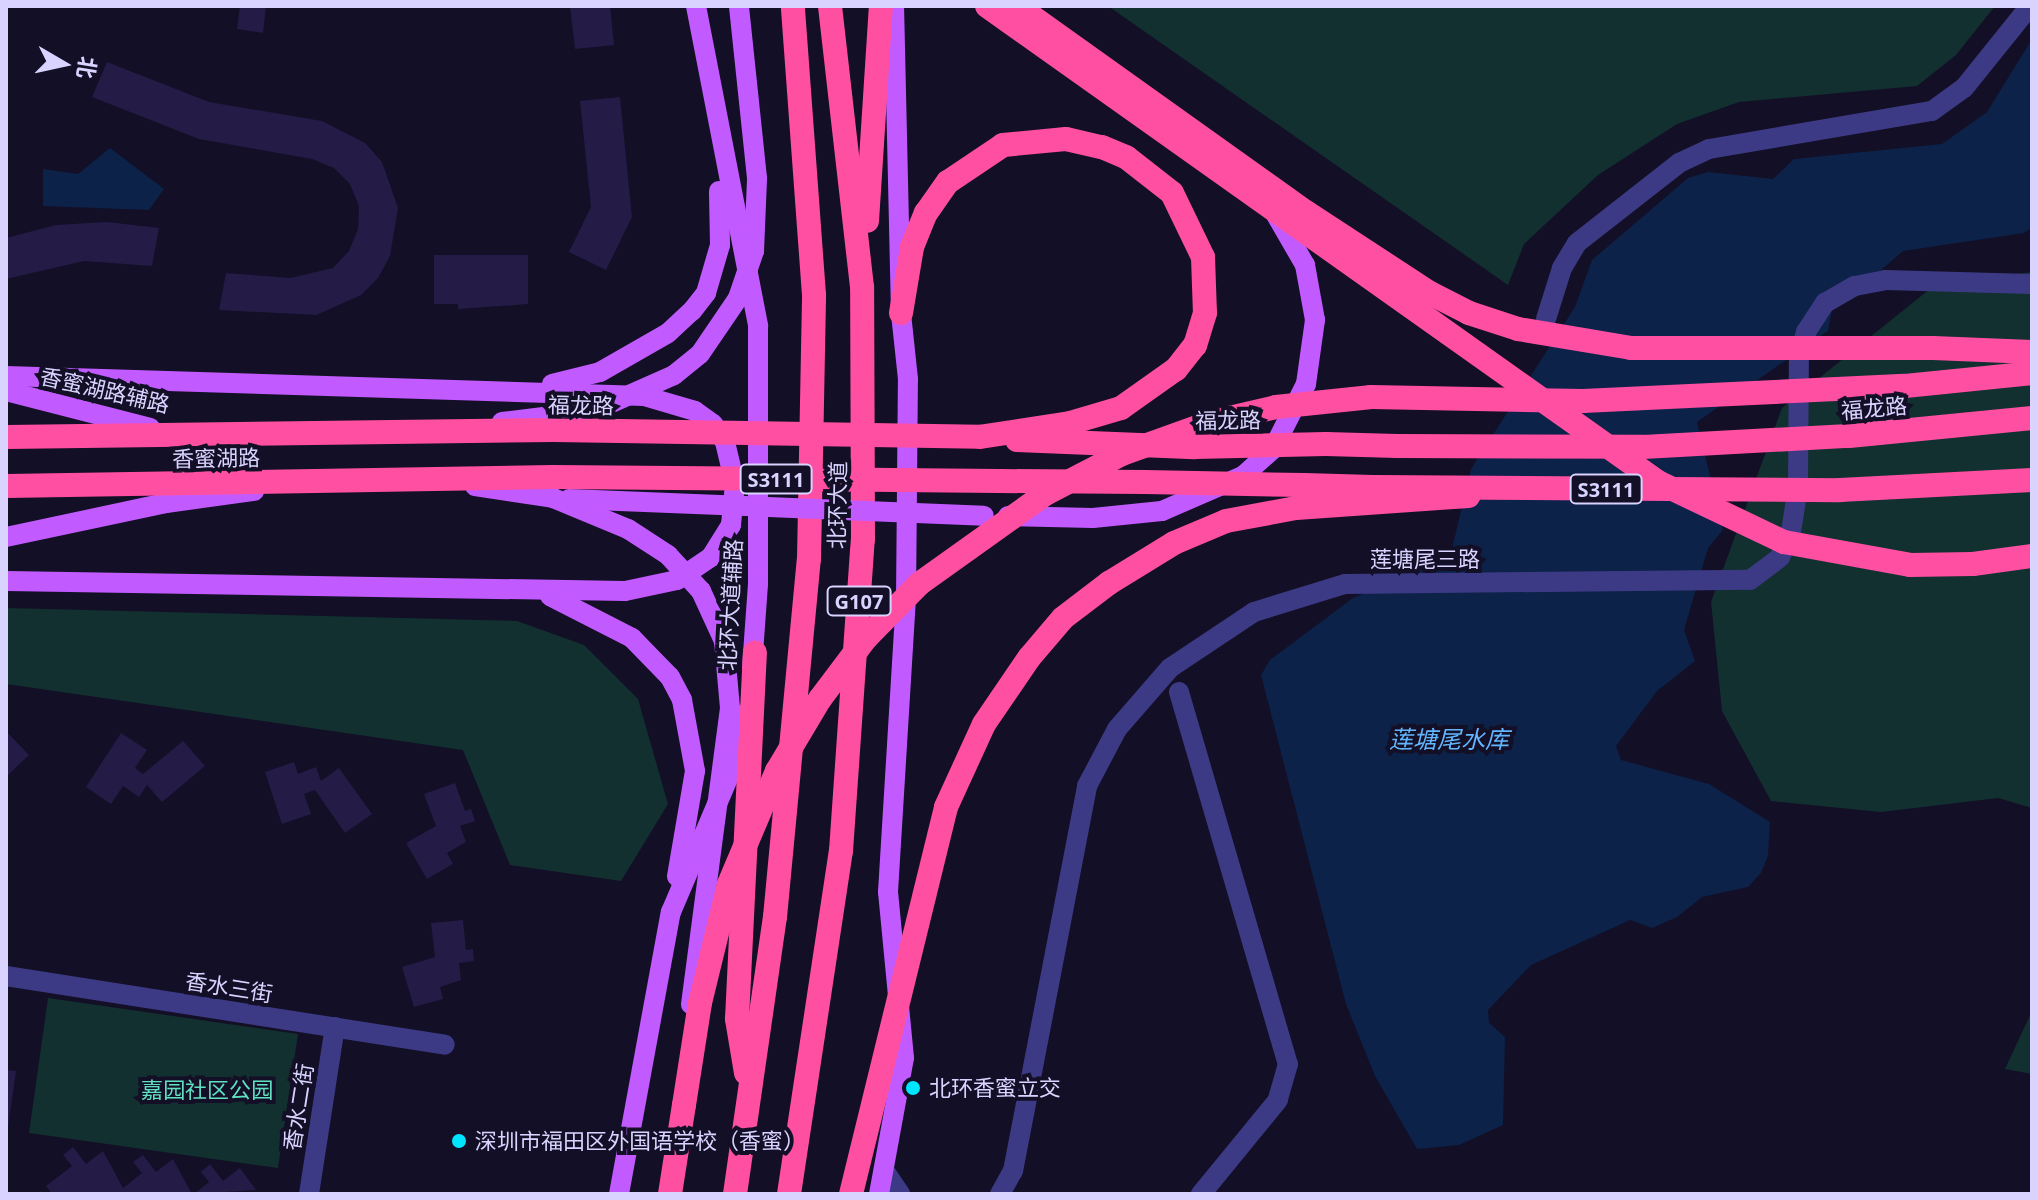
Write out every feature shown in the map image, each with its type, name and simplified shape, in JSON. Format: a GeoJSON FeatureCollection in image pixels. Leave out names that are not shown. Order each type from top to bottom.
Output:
{"type":"FeatureCollection","features":[{"type":"Feature","properties":{"kind":"highway","name":"北环大道"},"geometry":{"type":"LineString","coordinates":[[735,1194],[780,870],[812,470],[810,196],[793,6]]}},
{"type":"Feature","properties":{"kind":"highway","name":"北环大道"},"geometry":{"type":"LineString","coordinates":[[789,1194],[825,977],[850,753],[863,539],[862,287],[830,6]]}},
{"type":"Feature","properties":{"kind":"highway"},"geometry":{"type":"LineString","coordinates":[[862,287],[881,6]]}},
{"type":"Feature","properties":{"kind":"highway"},"geometry":{"type":"LineString","coordinates":[[987,6],[1658,482],[1784,542],[1910,565],[1973,564],[2032,556]]}},
{"type":"Feature","properties":{"kind":"highway"},"geometry":{"type":"LineString","coordinates":[[1017,6],[1238,164],[1430,293],[1469,313],[1518,329],[1631,348],[1933,348],[2032,352]]}},
{"type":"Feature","properties":{"kind":"highway"},"geometry":{"type":"LineString","coordinates":[[901,313],[912,247],[926,213],[948,182],[1003,145],[1066,139],[1102,147],[1126,157],[1172,193],[1203,257],[1205,313],[1195,345],[1176,369],[1121,408],[1070,423],[980,437]]}},
{"type":"Feature","properties":{"kind":"highway"},"geometry":{"type":"LineString","coordinates":[[670,1194],[700,1003],[729,884],[777,771],[820,699],[866,638],[919,584],[1045,494],[1122,454],[1208,423],[1276,407],[1371,397],[1583,401],[1905,386],[2032,373]]}},
{"type":"Feature","properties":{"kind":"highway","name":"福龙路"},"geometry":{"type":"LineString","coordinates":[[424,432],[556,422],[1195,447],[1326,444],[1643,447],[1849,436],[2032,418]]}},
{"type":"Feature","properties":{"kind":"highway","name":"香蜜湖路"},"geometry":{"type":"LineString","coordinates":[[6,437],[424,432]]}},
{"type":"Feature","properties":{"kind":"highway","name":"香蜜湖路"},"geometry":{"type":"LineString","coordinates":[[6,486],[428,478],[553,487]]}},
{"type":"Feature","properties":{"kind":"highway","name":"S3111"},"geometry":{"type":"LineString","coordinates":[[553,487],[1145,482],[1304,485],[1373,495],[1528,488],[1840,490],[2032,480]]}},
{"type":"Feature","properties":{"kind":"highway"},"geometry":{"type":"LineString","coordinates":[[851,1194],[946,807],[984,724],[1029,658],[1063,618],[1109,583],[1174,543],[1226,521],[1373,495]]}},
{"type":"Feature","properties":{"kind":"highway"},"geometry":{"type":"LineString","coordinates":[[750,1096],[737,1019],[755,652]]}},
{"type":"Feature","properties":{"kind":"main road","name":"北环大道辅路"},"geometry":{"type":"LineString","coordinates":[[619,1194],[671,912],[730,774],[755,652],[758,326],[696,6]]}},
{"type":"Feature","properties":{"kind":"main road"},"geometry":{"type":"LineString","coordinates":[[556,422],[663,382],[700,354],[738,298],[754,251],[757,192],[739,6]]}},
{"type":"Feature","properties":{"kind":"main road"},"geometry":{"type":"LineString","coordinates":[[879,1194],[904,1058],[888,892],[906,600],[908,379],[901,313],[894,6]]}},
{"type":"Feature","properties":{"kind":"main road"},"geometry":{"type":"LineString","coordinates":[[527,390],[600,372],[668,333],[706,293],[720,245],[716,115]]}},
{"type":"Feature","properties":{"kind":"main road"},"geometry":{"type":"LineString","coordinates":[[553,487],[984,516],[1093,518],[1162,511],[1243,476],[1273,449],[1306,384],[1315,320],[1305,265],[1293,241],[1238,164]]}},
{"type":"Feature","properties":{"kind":"main road"},"geometry":{"type":"LineString","coordinates":[[6,376],[644,396],[695,411],[725,442],[735,484],[731,525],[722,544],[696,570],[656,587],[545,593],[6,581]]}},
{"type":"Feature","properties":{"kind":"main road","name":"香蜜湖路辅路"},"geometry":{"type":"LineString","coordinates":[[6,391],[113,421],[194,434]]}},
{"type":"Feature","properties":{"kind":"main road"},"geometry":{"type":"LineString","coordinates":[[6,537],[166,503],[333,481]]}},
{"type":"Feature","properties":{"kind":"main road"},"geometry":{"type":"LineString","coordinates":[[553,487],[668,555],[701,591],[724,641],[730,708],[695,962],[684,1105]]}},
{"type":"Feature","properties":{"kind":"main road"},"geometry":{"type":"LineString","coordinates":[[545,593],[632,638],[670,677],[682,700],[695,771],[671,912]]}},
{"type":"Feature","properties":{"kind":"street"},"geometry":{"type":"LineString","coordinates":[[1546,319],[1562,268],[1577,243],[1679,163],[1709,149],[1914,118],[1932,111],[1964,88],[2030,6]]}},
{"type":"Feature","properties":{"kind":"street","name":"莲塘尾三路"},"geometry":{"type":"LineString","coordinates":[[1000,1194],[1013,1171],[1078,819],[1100,758],[1150,686],[1193,652],[1280,601],[1323,587],[1365,583],[1750,580],[1780,557],[1795,520],[1799,358],[1818,311],[1834,296],[1875,281],[2032,284]]}},
{"type":"Feature","properties":{"kind":"street"},"geometry":{"type":"LineString","coordinates":[[1179,692],[1288,1064],[1278,1100],[1201,1194]]}},
{"type":"Feature","properties":{"kind":"street","name":"香水三街"},"geometry":{"type":"LineString","coordinates":[[6,976],[445,1045]]}},
{"type":"Feature","properties":{"kind":"street","name":"香水二街"},"geometry":{"type":"LineString","coordinates":[[309,1194],[335,1027]]}},
{"type":"Feature","properties":{"kind":"street"},"geometry":{"type":"LineString","coordinates":[[884,1170],[900,1194]]}},
{"type":"Feature","properties":{"kind":"green space"},"geometry":{"type":"Polygon","coordinates":[[[1108,6],[1995,6],[1956,55],[1917,86],[1739,102],[1677,124],[1598,175],[1524,244],[1508,285],[1108,6]]]}},
{"type":"Feature","properties":{"kind":"green space"},"geometry":{"type":"Polygon","coordinates":[[[2032,272],[2032,808],[1998,798],[1881,812],[1771,801],[1722,711],[1711,602],[1782,408],[1936,284],[2032,272]]]}},
{"type":"Feature","properties":{"kind":"green space"},"geometry":{"type":"Polygon","coordinates":[[[6,608],[517,621],[584,645],[638,699],[668,804],[621,881],[510,865],[463,750],[6,684],[6,608]]]}},
{"type":"Feature","properties":{"kind":"green space","name":"嘉园社区公园"},"geometry":{"type":"Polygon","coordinates":[[[48,998],[298,1034],[278,1168],[29,1133],[48,998]]]}},
{"type":"Feature","properties":{"kind":"green space"},"geometry":{"type":"Polygon","coordinates":[[[2032,1011],[2032,1074],[2005,1069],[2032,1011]]]}},
{"type":"Feature","properties":{"kind":"water","name":"莲塘尾水库"},"geometry":{"type":"Polygon","coordinates":[[[2032,39],[2032,227],[2024,233],[1903,251],[1865,284],[1835,295],[1828,331],[1697,422],[1723,530],[1708,548],[1684,630],[1695,661],[1657,691],[1616,746],[1621,760],[1709,784],[1770,822],[1768,856],[1761,873],[1748,887],[1702,897],[1677,917],[1652,928],[1630,920],[1531,965],[1488,1010],[1489,1023],[1505,1037],[1503,1125],[1459,1145],[1417,1149],[1375,1076],[1346,1004],[1261,675],[1270,660],[1353,598],[1450,557],[1471,469],[1575,307],[1592,260],[1688,178],[1708,172],[1773,179],[1794,159],[1942,144],[1987,112],[2032,39]]]}},
{"type":"Feature","properties":{"kind":"water"},"geometry":{"type":"Polygon","coordinates":[[[110,148],[164,189],[149,210],[43,206],[43,169],[78,174],[110,148]]]}},
{"type":"Feature","properties":{"kind":"building"},"geometry":{"type":"Polygon","coordinates":[[[240,6],[266,6],[263,33],[237,29],[240,6]]]}},
{"type":"Feature","properties":{"kind":"building"},"geometry":{"type":"Polygon","coordinates":[[[570,6],[610,6],[614,45],[575,49],[570,6]]]}},
{"type":"Feature","properties":{"kind":"building"},"geometry":{"type":"Polygon","coordinates":[[[107,62],[209,102],[322,121],[365,143],[382,162],[398,208],[390,256],[378,278],[361,295],[316,315],[219,310],[226,273],[290,278],[333,268],[349,251],[358,229],[359,206],[350,184],[334,168],[312,159],[199,139],[92,97],[107,62]]]}},
{"type":"Feature","properties":{"kind":"building"},"geometry":{"type":"Polygon","coordinates":[[[620,97],[632,217],[606,270],[569,252],[591,207],[580,101],[620,97]]]}},
{"type":"Feature","properties":{"kind":"building"},"geometry":{"type":"Polygon","coordinates":[[[107,222],[159,228],[152,266],[84,261],[6,279],[6,238],[56,225],[107,222]]]}},
{"type":"Feature","properties":{"kind":"building"},"geometry":{"type":"Polygon","coordinates":[[[434,255],[528,255],[528,304],[458,309],[458,304],[434,304],[434,255]]]}},
{"type":"Feature","properties":{"kind":"building"},"geometry":{"type":"Polygon","coordinates":[[[6,731],[29,755],[6,777],[6,731]]]}},
{"type":"Feature","properties":{"kind":"building"},"geometry":{"type":"Polygon","coordinates":[[[121,733],[147,750],[135,768],[143,774],[183,741],[205,766],[162,802],[147,785],[139,797],[123,786],[111,804],[86,787],[121,733]]]}},
{"type":"Feature","properties":{"kind":"building"},"geometry":{"type":"Polygon","coordinates":[[[294,762],[298,774],[316,767],[321,781],[339,768],[372,814],[345,833],[315,790],[304,794],[311,814],[282,824],[265,772],[294,762]]]}},
{"type":"Feature","properties":{"kind":"building"},"geometry":{"type":"Polygon","coordinates":[[[455,783],[465,811],[471,809],[475,821],[460,826],[466,842],[447,853],[453,864],[427,879],[406,843],[436,826],[424,794],[455,783]]]}},
{"type":"Feature","properties":{"kind":"building"},"geometry":{"type":"Polygon","coordinates":[[[463,920],[466,950],[473,949],[474,961],[459,963],[461,980],[440,987],[443,999],[414,1007],[402,967],[435,957],[431,923],[463,920]]]}},
{"type":"Feature","properties":{"kind":"building"},"geometry":{"type":"Polygon","coordinates":[[[6,1070],[16,1071],[8,1127],[6,1127],[6,1070]]]}},
{"type":"Feature","properties":{"kind":"building"},"geometry":{"type":"Polygon","coordinates":[[[73,1147],[86,1164],[103,1151],[123,1188],[142,1173],[133,1162],[143,1155],[156,1172],[173,1159],[192,1194],[52,1194],[46,1186],[72,1166],[63,1155],[73,1147]]]}},
{"type":"Feature","properties":{"kind":"building"},"geometry":{"type":"Polygon","coordinates":[[[210,1164],[223,1181],[240,1168],[256,1190],[194,1194],[209,1182],[201,1172],[210,1164]]]}},
{"type":"Feature","properties":{"kind":"place","name":"北环香蜜立交"},"geometry":{"type":"Point","coordinates":[913,1088]}},
{"type":"Feature","properties":{"kind":"place","name":"深圳市福田区外国语学校（香蜜）"},"geometry":{"type":"Point","coordinates":[459,1141]}}]}
